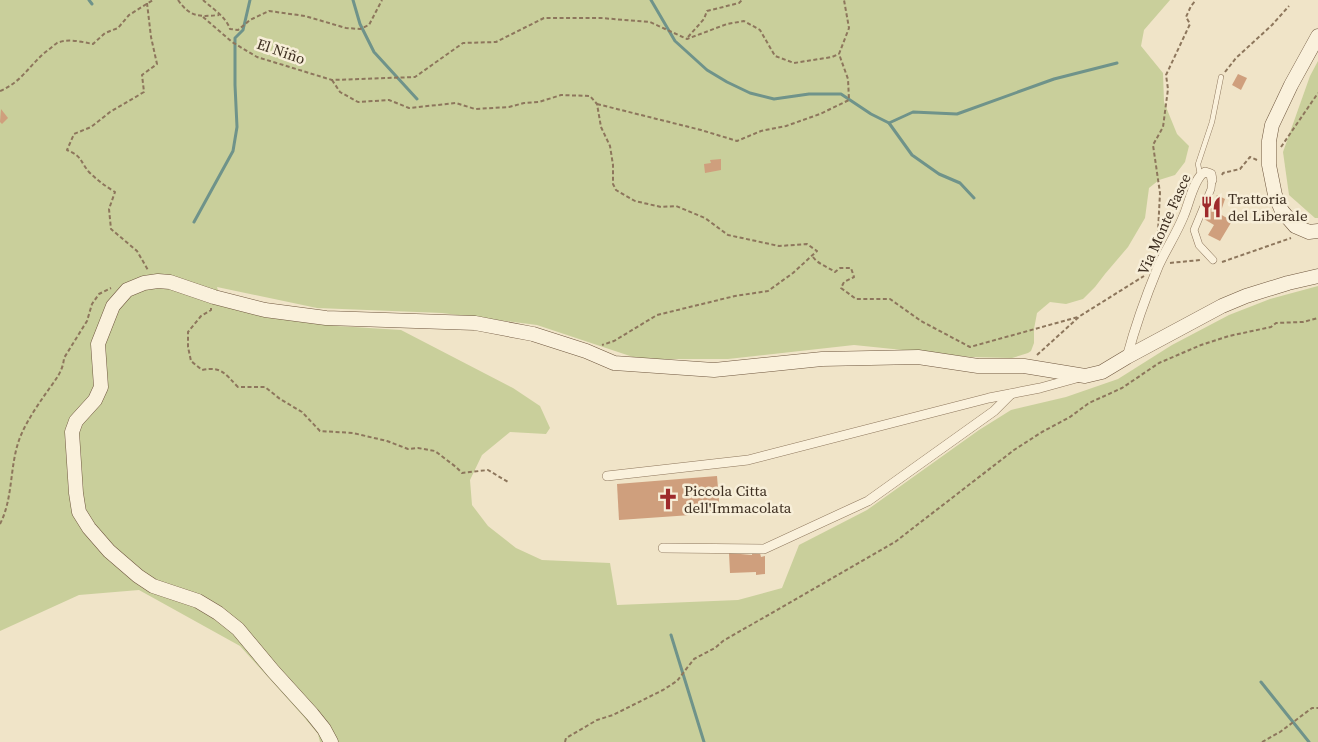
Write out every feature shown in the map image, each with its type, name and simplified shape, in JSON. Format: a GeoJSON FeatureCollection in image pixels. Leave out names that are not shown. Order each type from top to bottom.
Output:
{"type":"FeatureCollection","features":[{"type":"Feature","properties":{"kind":"main road"},"geometry":{"type":"LineString","coordinates":[[1318,36],[1272,125],[1269,142],[1269,165],[1274,195],[1282,211],[1295,226],[1309,232],[1318,231]]}},
{"type":"Feature","properties":{"kind":"main road"},"geometry":{"type":"LineString","coordinates":[[331,742],[324,729],[312,714],[238,629],[218,613],[198,601],[154,586],[138,576],[104,545],[89,528],[79,512],[72,432],[76,421],[95,400],[100,387],[98,344],[113,306],[127,290],[144,283],[170,282],[214,297],[265,310],[326,318],[476,323],[533,334],[586,351],[614,363],[714,370],[822,359],[918,357],[978,366],[1024,366],[1085,376],[1102,372],[1222,306],[1246,296],[1318,276]]}},
{"type":"Feature","properties":{"kind":"street","name":"Via Monte Fasce"},"geometry":{"type":"LineString","coordinates":[[1127,357],[1143,305],[1171,239],[1183,217],[1196,183],[1200,175],[1205,172],[1211,174],[1212,184],[1194,230],[1199,245],[1213,260]]}},
{"type":"Feature","properties":{"kind":"street"},"geometry":{"type":"LineString","coordinates":[[606,476],[748,460],[989,398],[1085,376]]}},
{"type":"Feature","properties":{"kind":"street"},"geometry":{"type":"LineString","coordinates":[[663,548],[764,549],[868,501],[994,411],[1012,394]]}},
{"type":"Feature","properties":{"kind":"lane"},"geometry":{"type":"LineString","coordinates":[[1200,175],[1198,164],[1212,122],[1221,77]]}},
{"type":"Feature","properties":{"kind":"path"},"geometry":{"type":"LineString","coordinates":[[0,91],[12,86],[36,60],[58,43],[71,41],[93,44],[105,33],[118,28],[129,15],[154,0]]}},
{"type":"Feature","properties":{"kind":"path","name":"El Niño"},"geometry":{"type":"LineString","coordinates":[[178,0],[186,12],[203,17],[232,42],[257,57],[332,80]]}},
{"type":"Feature","properties":{"kind":"path"},"geometry":{"type":"LineString","coordinates":[[204,0],[219,15],[225,18],[230,29],[238,30],[250,20],[269,11],[305,16],[346,28],[360,29],[369,25],[382,0]]}},
{"type":"Feature","properties":{"kind":"path"},"geometry":{"type":"LineString","coordinates":[[687,39],[704,19],[708,11],[739,3],[742,0]]}},
{"type":"Feature","properties":{"kind":"path"},"geometry":{"type":"LineString","coordinates":[[596,104],[701,130],[737,141],[760,131],[786,126],[820,114],[849,100],[848,79],[839,54],[849,28],[844,0]]}},
{"type":"Feature","properties":{"kind":"path"},"geometry":{"type":"LineString","coordinates":[[1171,239],[1164,241],[1158,232],[1160,194],[1153,145],[1163,127],[1168,88],[1166,75],[1190,24],[1186,17],[1196,0]]}},
{"type":"Feature","properties":{"kind":"path"},"geometry":{"type":"LineString","coordinates":[[147,3],[151,37],[157,64],[142,75],[144,92],[110,112],[91,127],[74,134],[67,150],[78,155],[88,171],[115,192],[109,208],[111,229],[137,251],[153,278],[158,281]]}},
{"type":"Feature","properties":{"kind":"path"},"geometry":{"type":"LineString","coordinates":[[1221,77],[1229,64],[1272,25],[1289,6]]}},
{"type":"Feature","properties":{"kind":"path"},"geometry":{"type":"LineString","coordinates":[[203,17],[219,15]]}},
{"type":"Feature","properties":{"kind":"path"},"geometry":{"type":"LineString","coordinates":[[332,80],[416,77],[463,43],[496,42],[544,18],[602,18],[650,22],[687,39],[727,24],[744,21],[760,30],[775,56],[794,63],[832,57],[839,54]]}},
{"type":"Feature","properties":{"kind":"path"},"geometry":{"type":"LineString","coordinates":[[332,80],[340,92],[358,102],[390,100],[409,108],[456,102],[475,108],[509,107],[539,102],[561,95],[590,96],[596,104],[601,127],[610,146],[613,184],[616,190],[635,200],[661,207],[676,206],[705,218],[728,235],[780,246],[807,244],[817,251],[768,291],[735,296],[657,314],[614,341],[586,351]]}},
{"type":"Feature","properties":{"kind":"path"},"geometry":{"type":"LineString","coordinates":[[1280,149],[1318,93]]}},
{"type":"Feature","properties":{"kind":"path"},"geometry":{"type":"LineString","coordinates":[[1212,184],[1223,173],[1240,169],[1250,157],[1269,165]]}},
{"type":"Feature","properties":{"kind":"path"},"geometry":{"type":"LineString","coordinates":[[813,256],[816,262],[826,265],[835,272],[840,268],[851,268],[854,277],[844,282],[841,288],[856,299],[890,299],[921,320],[970,347],[1080,316]]}},
{"type":"Feature","properties":{"kind":"path"},"geometry":{"type":"LineString","coordinates":[[0,524],[6,509],[12,469],[21,435],[58,377],[64,358],[87,320],[92,304],[99,294],[111,288]]}},
{"type":"Feature","properties":{"kind":"path"},"geometry":{"type":"LineString","coordinates":[[210,305],[211,310],[201,316],[188,332],[188,347],[192,361],[202,370],[214,368],[222,371],[238,387],[265,387],[280,399],[302,412],[320,431],[353,433],[387,441],[408,449],[418,448],[435,451],[462,473],[488,470],[508,482]]}},
{"type":"Feature","properties":{"kind":"path"},"geometry":{"type":"LineString","coordinates":[[564,742],[566,738],[597,720],[613,715],[653,696],[677,681],[694,659],[898,540],[1014,450],[1074,415],[1089,403],[1122,388],[1159,363],[1229,336],[1271,327],[1276,323],[1303,322],[1318,318]]}},
{"type":"Feature","properties":{"kind":"path"},"geometry":{"type":"LineString","coordinates":[[1262,742],[1280,732],[1312,708],[1318,708]]}},
{"type":"Feature","properties":{"kind":"green space"},"geometry":{"type":"Polygon","coordinates":[[[0,0],[1170,0],[1144,30],[1141,46],[1163,73],[1164,102],[1177,134],[1189,146],[1185,162],[1175,175],[1159,180],[1149,188],[1145,218],[1128,247],[1095,287],[1083,299],[1066,304],[1050,302],[1037,313],[1034,343],[1031,351],[1012,358],[971,357],[854,345],[728,359],[639,359],[537,325],[442,313],[317,308],[217,287],[223,306],[337,326],[401,330],[513,388],[540,406],[550,428],[546,434],[510,432],[482,455],[470,480],[472,505],[488,526],[516,548],[542,560],[610,563],[617,605],[738,600],[782,588],[799,545],[867,510],[979,430],[1011,410],[1066,397],[1118,379],[1172,345],[1229,315],[1270,299],[1318,286],[1318,742],[320,742],[318,734],[303,716],[240,646],[139,590],[79,595],[0,631],[0,0]]]}},
{"type":"Feature","properties":{"kind":"green space"},"geometry":{"type":"Polygon","coordinates":[[[1318,61],[1318,218],[1315,218],[1289,195],[1283,152],[1310,76],[1318,61]]]}},
{"type":"Feature","properties":{"kind":"building"},"geometry":{"type":"Polygon","coordinates":[[[1238,74],[1247,78],[1241,90],[1232,85],[1238,74]]]}},
{"type":"Feature","properties":{"kind":"building"},"geometry":{"type":"Polygon","coordinates":[[[1,109],[8,118],[2,124],[0,122],[1,109]]]}},
{"type":"Feature","properties":{"kind":"building"},"geometry":{"type":"Polygon","coordinates":[[[721,159],[721,170],[705,173],[704,164],[711,163],[710,160],[721,159]]]}},
{"type":"Feature","properties":{"kind":"building"},"geometry":{"type":"Polygon","coordinates":[[[1217,195],[1225,199],[1220,214],[1232,221],[1220,241],[1208,235],[1214,225],[1204,219],[1217,195]]]}},
{"type":"Feature","properties":{"kind":"building","name":"Piccola Citta dell'Immacolata"},"geometry":{"type":"Polygon","coordinates":[[[717,476],[720,513],[619,520],[617,484],[717,476]]]}},
{"type":"Feature","properties":{"kind":"building"},"geometry":{"type":"Polygon","coordinates":[[[752,552],[760,553],[761,557],[765,556],[765,574],[756,575],[756,572],[730,573],[729,553],[752,555],[752,552]]]}},
{"type":"Feature","properties":{"kind":"waterway"},"geometry":{"type":"LineString","coordinates":[[89,0],[92,4]]}},
{"type":"Feature","properties":{"kind":"waterway"},"geometry":{"type":"LineString","coordinates":[[194,222],[233,151],[237,127],[235,38],[243,30],[250,0]]}},
{"type":"Feature","properties":{"kind":"waterway"},"geometry":{"type":"LineString","coordinates":[[353,0],[360,24],[374,52],[417,99]]}},
{"type":"Feature","properties":{"kind":"waterway"},"geometry":{"type":"LineString","coordinates":[[651,0],[675,41],[707,70],[750,93],[774,99],[809,94],[841,94],[871,114],[889,123],[912,155],[939,174],[960,183],[974,198]]}},
{"type":"Feature","properties":{"kind":"waterway"},"geometry":{"type":"LineString","coordinates":[[889,123],[913,112],[957,114],[1054,79],[1117,63]]}},
{"type":"Feature","properties":{"kind":"waterway"},"geometry":{"type":"LineString","coordinates":[[671,635],[704,742]]}},
{"type":"Feature","properties":{"kind":"waterway"},"geometry":{"type":"LineString","coordinates":[[1261,682],[1309,742]]}},
{"type":"Feature","properties":{"kind":"place","name":"Trattoria del Liberale"},"geometry":{"type":"Point","coordinates":[1211,207]}},
{"type":"Feature","properties":{"kind":"place","name":"Piccola Citta dell'Immacolata"},"geometry":{"type":"Point","coordinates":[668,499]}}]}
